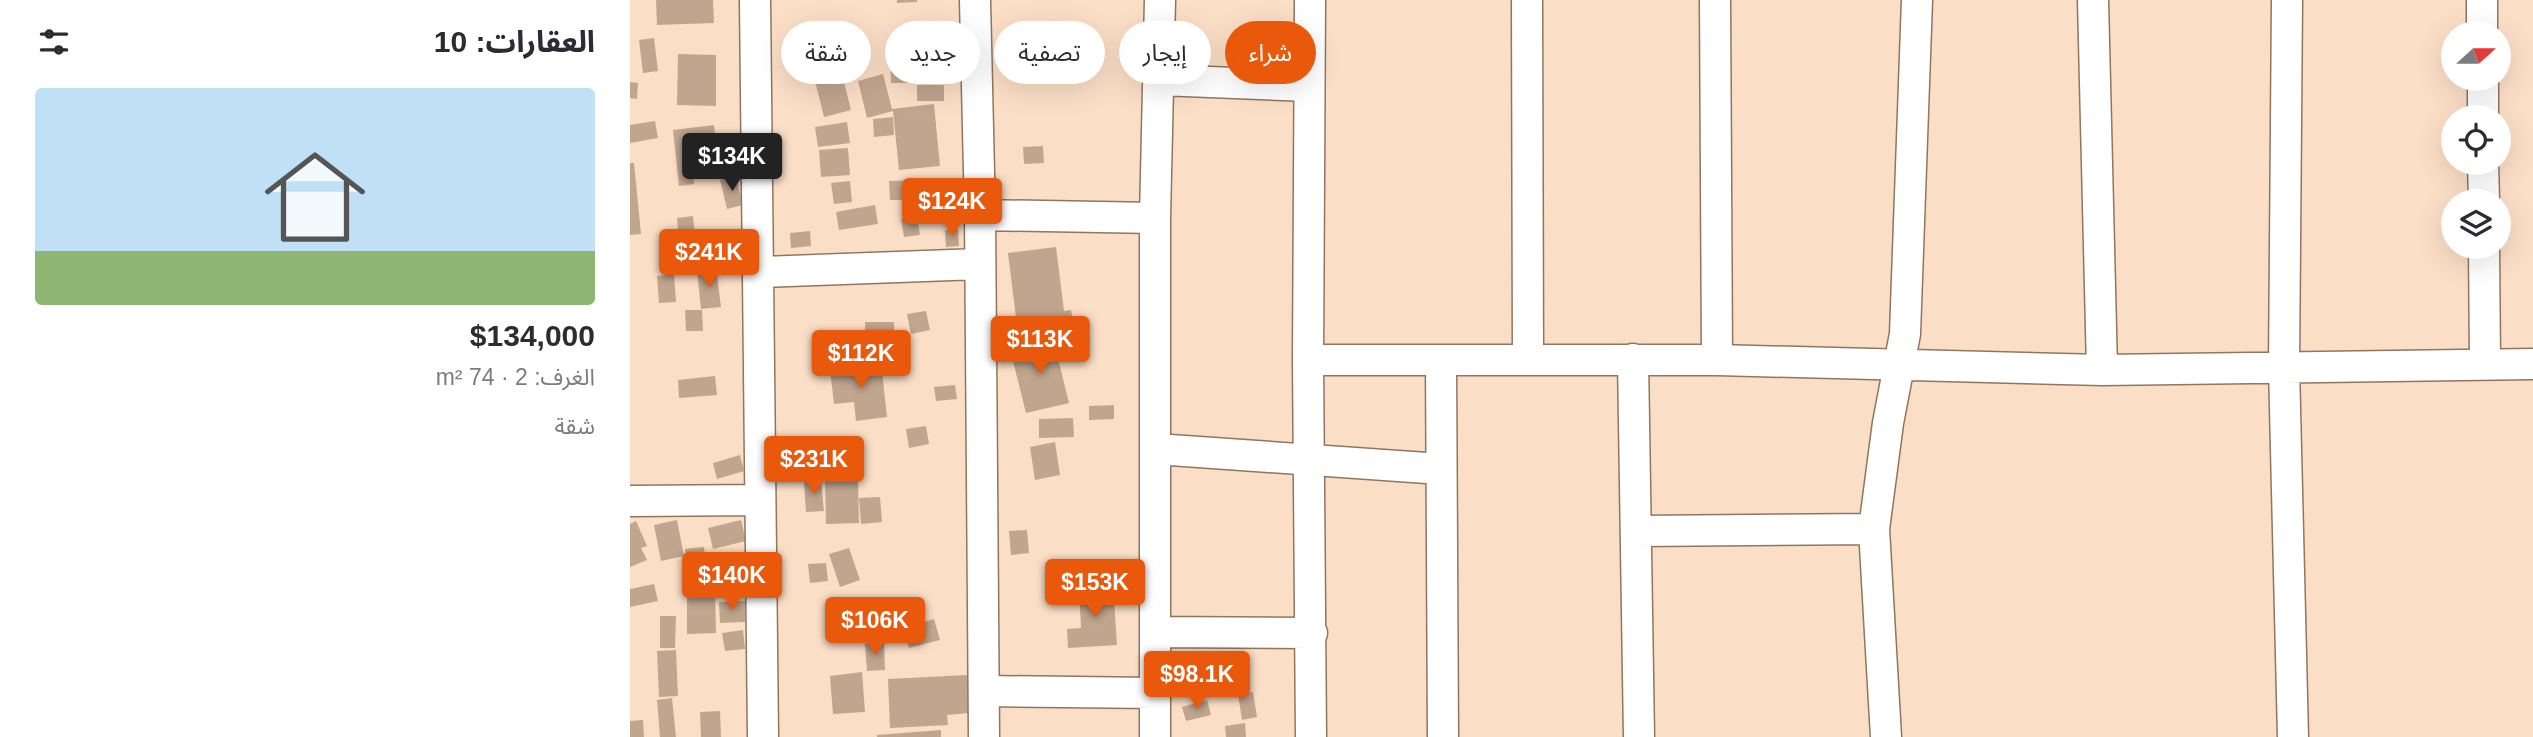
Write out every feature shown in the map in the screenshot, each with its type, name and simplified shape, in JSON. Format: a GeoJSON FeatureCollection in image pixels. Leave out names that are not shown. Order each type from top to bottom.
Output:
{"type":"FeatureCollection","features":[{"type":"Feature","properties":{"kind":"street"},"geometry":{"type":"LineString","coordinates":[[755,0],[760,272],[758,500],[763,737]]}},
{"type":"Feature","properties":{"kind":"street"},"geometry":{"type":"LineString","coordinates":[[975,0],[980,215],[984,737]]}},
{"type":"Feature","properties":{"kind":"street"},"geometry":{"type":"LineString","coordinates":[[1160,0],[1160,21]]}},
{"type":"Feature","properties":{"kind":"street"},"geometry":{"type":"LineString","coordinates":[[1310,0],[1308,460],[1312,633],[1311,737]]}},
{"type":"Feature","properties":{"kind":"street"},"geometry":{"type":"LineString","coordinates":[[1527,0],[1528,360]]}},
{"type":"Feature","properties":{"kind":"street"},"geometry":{"type":"LineString","coordinates":[[1715,0],[1717,360]]}},
{"type":"Feature","properties":{"kind":"street"},"geometry":{"type":"LineString","coordinates":[[1886,737],[1874,529],[1888,423],[1905,334],[1917,0]]}},
{"type":"Feature","properties":{"kind":"street"},"geometry":{"type":"LineString","coordinates":[[2093,0],[2102,370]]}},
{"type":"Feature","properties":{"kind":"street"},"geometry":{"type":"LineString","coordinates":[[2287,0],[2284,367],[2293,737]]}},
{"type":"Feature","properties":{"kind":"street"},"geometry":{"type":"LineString","coordinates":[[2482,0],[2482,21]]}},
{"type":"Feature","properties":{"kind":"street"},"geometry":{"type":"LineString","coordinates":[[1211,82],[1309,86]]}},
{"type":"Feature","properties":{"kind":"street"},"geometry":{"type":"LineString","coordinates":[[1155,737],[1155,218],[1160,84]]}},
{"type":"Feature","properties":{"kind":"street"},"geometry":{"type":"LineString","coordinates":[[980,215],[1155,218]]}},
{"type":"Feature","properties":{"kind":"street"},"geometry":{"type":"LineString","coordinates":[[2484,259],[2485,363]]}},
{"type":"Feature","properties":{"kind":"street"},"geometry":{"type":"LineString","coordinates":[[760,272],[979,264]]}},
{"type":"Feature","properties":{"kind":"street"},"geometry":{"type":"LineString","coordinates":[[1633,359],[1638,531],[1639,737]]}},
{"type":"Feature","properties":{"kind":"street"},"geometry":{"type":"LineString","coordinates":[[1308,360],[1717,360],[2102,370],[2533,364]]}},
{"type":"Feature","properties":{"kind":"street"},"geometry":{"type":"LineString","coordinates":[[1441,360],[1443,737]]}},
{"type":"Feature","properties":{"kind":"street"},"geometry":{"type":"LineString","coordinates":[[1156,449],[1441,469]]}},
{"type":"Feature","properties":{"kind":"street"},"geometry":{"type":"LineString","coordinates":[[630,500],[758,500]]}},
{"type":"Feature","properties":{"kind":"street"},"geometry":{"type":"LineString","coordinates":[[1638,531],[1874,529]]}},
{"type":"Feature","properties":{"kind":"street"},"geometry":{"type":"LineString","coordinates":[[1156,632],[1312,633]]}},
{"type":"Feature","properties":{"kind":"street"},"geometry":{"type":"LineString","coordinates":[[984,691],[1155,693]]}},
{"type":"Feature","properties":{"kind":"building"},"geometry":{"type":"Polygon","coordinates":[[[656,0],[713,0],[714,23],[657,25],[656,0]]]}},
{"type":"Feature","properties":{"kind":"building"},"geometry":{"type":"Polygon","coordinates":[[[897,0],[917,0],[917,2],[897,3],[897,0]]]}},
{"type":"Feature","properties":{"kind":"building"},"geometry":{"type":"Polygon","coordinates":[[[654,38],[658,71],[643,73],[639,40],[654,38]]]}},
{"type":"Feature","properties":{"kind":"building"},"geometry":{"type":"Polygon","coordinates":[[[678,54],[716,55],[716,106],[677,105],[678,54]]]}},
{"type":"Feature","properties":{"kind":"building"},"geometry":{"type":"Polygon","coordinates":[[[883,74],[892,109],[934,104],[940,166],[899,170],[893,111],[867,118],[859,84],[871,84],[871,77],[883,74]]]}},
{"type":"Feature","properties":{"kind":"building"},"geometry":{"type":"Polygon","coordinates":[[[630,82],[638,83],[637,99],[630,98],[630,82]]]}},
{"type":"Feature","properties":{"kind":"building"},"geometry":{"type":"Polygon","coordinates":[[[816,84],[844,84],[851,110],[824,117],[816,84]]]}},
{"type":"Feature","properties":{"kind":"building"},"geometry":{"type":"Polygon","coordinates":[[[917,85],[944,85],[944,101],[917,101],[917,85]]]}},
{"type":"Feature","properties":{"kind":"building"},"geometry":{"type":"Polygon","coordinates":[[[893,117],[894,135],[874,137],[873,119],[893,117]]]}},
{"type":"Feature","properties":{"kind":"building"},"geometry":{"type":"Polygon","coordinates":[[[655,121],[658,138],[630,143],[630,125],[655,121]]]}},
{"type":"Feature","properties":{"kind":"building"},"geometry":{"type":"Polygon","coordinates":[[[847,122],[850,143],[818,147],[815,127],[847,122]]]}},
{"type":"Feature","properties":{"kind":"building"},"geometry":{"type":"Polygon","coordinates":[[[714,125],[718,154],[691,158],[694,184],[679,186],[673,130],[714,125]]]}},
{"type":"Feature","properties":{"kind":"building"},"geometry":{"type":"Polygon","coordinates":[[[1043,146],[1044,163],[1024,164],[1023,147],[1043,146]]]}},
{"type":"Feature","properties":{"kind":"building"},"geometry":{"type":"Polygon","coordinates":[[[848,148],[850,175],[821,177],[819,150],[848,148]]]}},
{"type":"Feature","properties":{"kind":"building"},"geometry":{"type":"Polygon","coordinates":[[[630,163],[634,163],[641,234],[630,235],[630,163]]]}},
{"type":"Feature","properties":{"kind":"building"},"geometry":{"type":"Polygon","coordinates":[[[736,176],[743,205],[727,209],[720,180],[736,176]]]}},
{"type":"Feature","properties":{"kind":"building"},"geometry":{"type":"Polygon","coordinates":[[[921,180],[921,200],[890,200],[889,181],[921,180]]]}},
{"type":"Feature","properties":{"kind":"building"},"geometry":{"type":"Polygon","coordinates":[[[850,181],[852,202],[834,204],[831,183],[850,181]]]}},
{"type":"Feature","properties":{"kind":"building"},"geometry":{"type":"Polygon","coordinates":[[[875,205],[878,224],[839,230],[836,212],[875,205]]]}},
{"type":"Feature","properties":{"kind":"building"},"geometry":{"type":"Polygon","coordinates":[[[693,216],[695,236],[712,235],[713,253],[680,255],[677,218],[693,216]]]}},
{"type":"Feature","properties":{"kind":"building"},"geometry":{"type":"Polygon","coordinates":[[[917,217],[920,235],[904,237],[901,219],[917,217]]]}},
{"type":"Feature","properties":{"kind":"building"},"geometry":{"type":"Polygon","coordinates":[[[958,229],[959,246],[946,247],[945,230],[958,229]]]}},
{"type":"Feature","properties":{"kind":"building"},"geometry":{"type":"Polygon","coordinates":[[[810,231],[811,246],[791,248],[790,233],[810,231]]]}},
{"type":"Feature","properties":{"kind":"building"},"geometry":{"type":"Polygon","coordinates":[[[1056,247],[1064,311],[1071,310],[1074,327],[1018,334],[1008,253],[1056,247]]]}},
{"type":"Feature","properties":{"kind":"building"},"geometry":{"type":"Polygon","coordinates":[[[716,268],[721,307],[701,309],[697,270],[716,268]]]}},
{"type":"Feature","properties":{"kind":"building"},"geometry":{"type":"Polygon","coordinates":[[[674,274],[676,302],[659,303],[657,276],[674,274]]]}},
{"type":"Feature","properties":{"kind":"building"},"geometry":{"type":"Polygon","coordinates":[[[685,310],[702,310],[703,331],[686,331],[685,310]]]}},
{"type":"Feature","properties":{"kind":"building"},"geometry":{"type":"Polygon","coordinates":[[[926,311],[930,330],[911,334],[907,314],[926,311]]]}},
{"type":"Feature","properties":{"kind":"building"},"geometry":{"type":"Polygon","coordinates":[[[865,322],[894,322],[895,355],[866,356],[865,322]]]}},
{"type":"Feature","properties":{"kind":"building"},"geometry":{"type":"Polygon","coordinates":[[[1053,338],[1069,403],[1026,413],[1010,349],[1053,338]]]}},
{"type":"Feature","properties":{"kind":"building"},"geometry":{"type":"Polygon","coordinates":[[[881,363],[887,417],[856,421],[854,402],[834,404],[830,369],[881,363]]]}},
{"type":"Feature","properties":{"kind":"building"},"geometry":{"type":"Polygon","coordinates":[[[715,376],[717,395],[679,398],[678,380],[715,376]]]}},
{"type":"Feature","properties":{"kind":"building"},"geometry":{"type":"Polygon","coordinates":[[[955,385],[957,399],[936,401],[934,387],[955,385]]]}},
{"type":"Feature","properties":{"kind":"building"},"geometry":{"type":"Polygon","coordinates":[[[1114,405],[1114,419],[1089,420],[1089,406],[1114,405]]]}},
{"type":"Feature","properties":{"kind":"building"},"geometry":{"type":"Polygon","coordinates":[[[1073,418],[1074,437],[1039,438],[1039,419],[1073,418]]]}},
{"type":"Feature","properties":{"kind":"building"},"geometry":{"type":"Polygon","coordinates":[[[926,426],[929,444],[909,448],[906,429],[926,426]]]}},
{"type":"Feature","properties":{"kind":"building"},"geometry":{"type":"Polygon","coordinates":[[[846,436],[848,458],[862,457],[864,473],[837,476],[835,462],[811,464],[808,440],[846,436]]]}},
{"type":"Feature","properties":{"kind":"building"},"geometry":{"type":"Polygon","coordinates":[[[1055,442],[1060,475],[1035,480],[1030,447],[1055,442]]]}},
{"type":"Feature","properties":{"kind":"building"},"geometry":{"type":"Polygon","coordinates":[[[740,455],[744,471],[717,479],[713,463],[740,455]]]}},
{"type":"Feature","properties":{"kind":"building"},"geometry":{"type":"Polygon","coordinates":[[[858,476],[859,523],[826,524],[825,477],[858,476]]]}},
{"type":"Feature","properties":{"kind":"building"},"geometry":{"type":"Polygon","coordinates":[[[821,480],[824,511],[806,512],[804,482],[821,480]]]}},
{"type":"Feature","properties":{"kind":"building"},"geometry":{"type":"Polygon","coordinates":[[[880,497],[882,522],[861,524],[859,498],[880,497]]]}},
{"type":"Feature","properties":{"kind":"building"},"geometry":{"type":"Polygon","coordinates":[[[677,520],[684,556],[661,561],[654,525],[677,520]]]}},
{"type":"Feature","properties":{"kind":"building"},"geometry":{"type":"Polygon","coordinates":[[[741,520],[746,541],[713,549],[708,528],[741,520]]]}},
{"type":"Feature","properties":{"kind":"building"},"geometry":{"type":"Polygon","coordinates":[[[636,521],[647,546],[641,548],[647,560],[630,567],[630,524],[636,521]]]}},
{"type":"Feature","properties":{"kind":"building"},"geometry":{"type":"Polygon","coordinates":[[[1027,530],[1029,553],[1011,555],[1009,531],[1027,530]]]}},
{"type":"Feature","properties":{"kind":"building"},"geometry":{"type":"Polygon","coordinates":[[[704,547],[706,565],[687,567],[685,549],[704,547]]]}},
{"type":"Feature","properties":{"kind":"building"},"geometry":{"type":"Polygon","coordinates":[[[849,548],[860,580],[840,587],[829,554],[849,548]]]}},
{"type":"Feature","properties":{"kind":"building"},"geometry":{"type":"Polygon","coordinates":[[[826,563],[828,581],[810,583],[808,564],[826,563]]]}},
{"type":"Feature","properties":{"kind":"building"},"geometry":{"type":"Polygon","coordinates":[[[722,568],[724,585],[688,588],[687,570],[722,568]]]}},
{"type":"Feature","properties":{"kind":"building"},"geometry":{"type":"Polygon","coordinates":[[[654,584],[658,601],[630,607],[630,589],[654,584]]]}},
{"type":"Feature","properties":{"kind":"building"},"geometry":{"type":"Polygon","coordinates":[[[1113,585],[1117,645],[1068,648],[1067,629],[1081,628],[1079,587],[1113,585]]]}},
{"type":"Feature","properties":{"kind":"building"},"geometry":{"type":"Polygon","coordinates":[[[715,593],[716,633],[687,634],[687,594],[715,593]]]}},
{"type":"Feature","properties":{"kind":"building"},"geometry":{"type":"Polygon","coordinates":[[[745,601],[745,622],[720,623],[719,602],[745,601]]]}},
{"type":"Feature","properties":{"kind":"building"},"geometry":{"type":"Polygon","coordinates":[[[882,607],[884,626],[869,629],[866,609],[882,607]]]}},
{"type":"Feature","properties":{"kind":"building"},"geometry":{"type":"Polygon","coordinates":[[[660,616],[676,616],[675,648],[660,648],[660,616]]]}},
{"type":"Feature","properties":{"kind":"building"},"geometry":{"type":"Polygon","coordinates":[[[934,619],[940,640],[909,648],[903,628],[934,619]]]}},
{"type":"Feature","properties":{"kind":"building"},"geometry":{"type":"Polygon","coordinates":[[[743,630],[745,649],[725,651],[722,633],[743,630]]]}},
{"type":"Feature","properties":{"kind":"building"},"geometry":{"type":"Polygon","coordinates":[[[884,643],[885,670],[867,671],[865,644],[884,643]]]}},
{"type":"Feature","properties":{"kind":"building"},"geometry":{"type":"Polygon","coordinates":[[[676,650],[678,696],[659,697],[657,651],[676,650]]]}},
{"type":"Feature","properties":{"kind":"building"},"geometry":{"type":"Polygon","coordinates":[[[1233,653],[1236,674],[1211,678],[1207,656],[1233,653]]]}},
{"type":"Feature","properties":{"kind":"building"},"geometry":{"type":"Polygon","coordinates":[[[862,672],[865,712],[833,714],[830,676],[862,672]]]}},
{"type":"Feature","properties":{"kind":"building"},"geometry":{"type":"Polygon","coordinates":[[[967,675],[969,713],[947,715],[948,725],[890,728],[888,679],[967,675]]]}},
{"type":"Feature","properties":{"kind":"building"},"geometry":{"type":"Polygon","coordinates":[[[1253,692],[1257,717],[1242,720],[1238,694],[1253,692]]]}},
{"type":"Feature","properties":{"kind":"building"},"geometry":{"type":"Polygon","coordinates":[[[672,698],[676,737],[660,737],[657,700],[672,698]]]}},
{"type":"Feature","properties":{"kind":"building"},"geometry":{"type":"Polygon","coordinates":[[[1207,700],[1211,715],[1186,721],[1182,707],[1207,700]]]}},
{"type":"Feature","properties":{"kind":"building"},"geometry":{"type":"Polygon","coordinates":[[[720,711],[721,737],[701,737],[700,712],[720,711]]]}},
{"type":"Feature","properties":{"kind":"building"},"geometry":{"type":"Polygon","coordinates":[[[643,720],[644,737],[630,737],[630,721],[643,720]]]}},
{"type":"Feature","properties":{"kind":"building"},"geometry":{"type":"Polygon","coordinates":[[[1245,723],[1246,737],[1226,737],[1225,726],[1245,723]]]}},
{"type":"Feature","properties":{"kind":"building"},"geometry":{"type":"Polygon","coordinates":[[[941,730],[941,737],[877,737],[877,735],[941,730]]]}}]}
